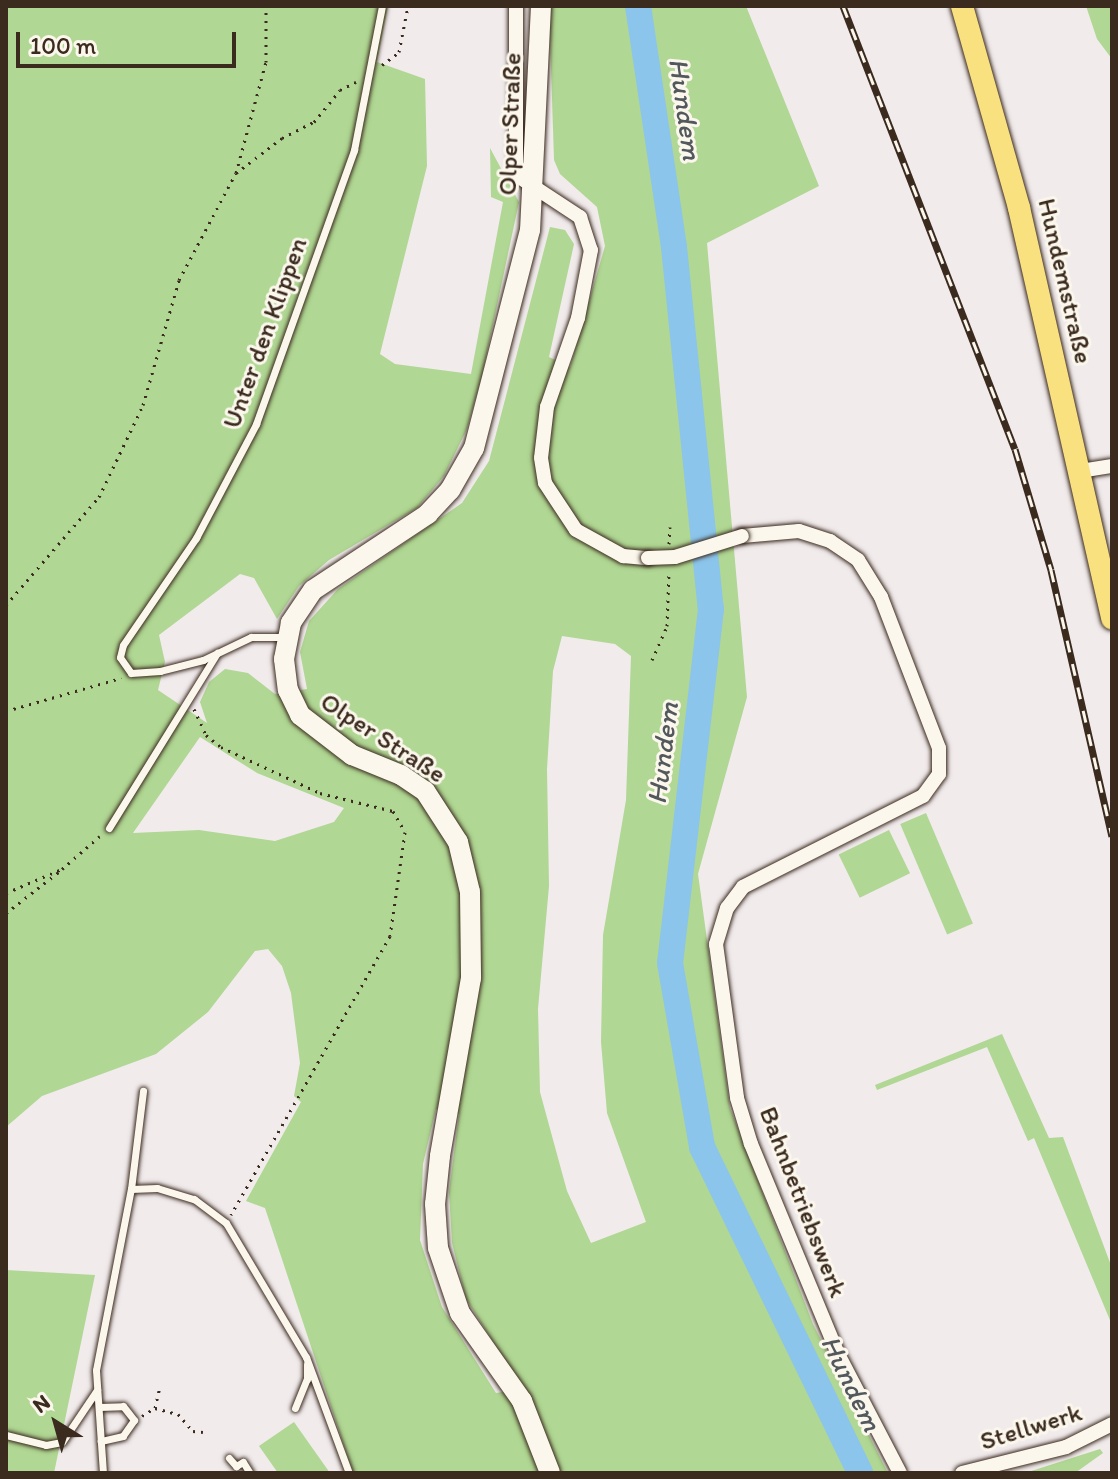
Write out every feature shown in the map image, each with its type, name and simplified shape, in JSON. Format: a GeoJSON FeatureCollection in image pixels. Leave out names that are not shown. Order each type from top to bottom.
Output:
{"type":"FeatureCollection","features":[{"type":"Feature","properties":{"kind":"main road","name":"Olper Straße"},"geometry":{"type":"LineString","coordinates":[[541,6],[535,191],[485,416],[459,477],[412,527],[313,590],[297,610],[287,637],[285,674],[300,715],[352,755],[425,791],[458,842],[470,892],[471,978],[440,1156],[435,1204],[438,1248],[460,1313],[522,1401],[550,1473]]}},
{"type":"Feature","properties":{"kind":"main road","name":"Hundemstraße"},"geometry":{"type":"LineString","coordinates":[[962,6],[1017,196],[1112,619]]}},
{"type":"Feature","properties":{"kind":"street"},"geometry":{"type":"LineString","coordinates":[[516,6],[513,43],[514,167],[519,179],[535,191]]}},
{"type":"Feature","properties":{"kind":"street","name":"Bahnbetriebswerk"},"geometry":{"type":"LineString","coordinates":[[535,191],[580,217],[591,250],[578,318],[547,407],[541,458],[545,483],[576,530],[623,556],[648,558],[675,557],[742,536],[799,531],[830,541],[858,560],[881,597],[939,748],[939,774],[923,796],[743,887],[727,908],[716,944],[737,1098],[751,1144],[837,1352],[900,1473]]}},
{"type":"Feature","properties":{"kind":"street"},"geometry":{"type":"LineString","coordinates":[[1080,471],[1112,466]]}},
{"type":"Feature","properties":{"kind":"street","name":"Stellwerk"},"geometry":{"type":"LineString","coordinates":[[962,1473],[1066,1447],[1112,1424]]}},
{"type":"Feature","properties":{"kind":"lane","name":"Unter den Klippen"},"geometry":{"type":"LineString","coordinates":[[131,673],[123,667],[123,645],[196,538],[256,424],[354,150],[382,6]]}},
{"type":"Feature","properties":{"kind":"lane"},"geometry":{"type":"LineString","coordinates":[[131,673],[160,671],[217,653],[251,637],[287,637]]}},
{"type":"Feature","properties":{"kind":"lane"},"geometry":{"type":"LineString","coordinates":[[109,828],[217,653]]}},
{"type":"Feature","properties":{"kind":"lane"},"geometry":{"type":"LineString","coordinates":[[103,1473],[96,1370],[131,1189],[143,1091]]}},
{"type":"Feature","properties":{"kind":"lane"},"geometry":{"type":"LineString","coordinates":[[131,1189],[157,1188],[194,1199],[226,1223],[306,1357],[349,1473]]}},
{"type":"Feature","properties":{"kind":"lane"},"geometry":{"type":"LineString","coordinates":[[295,1408],[307,1379],[306,1357]]}},
{"type":"Feature","properties":{"kind":"lane"},"geometry":{"type":"LineString","coordinates":[[6,1435],[46,1445],[62,1442],[74,1433],[98,1388]]}},
{"type":"Feature","properties":{"kind":"lane"},"geometry":{"type":"LineString","coordinates":[[99,1407],[123,1406],[134,1420],[123,1436],[101,1441]]}},
{"type":"Feature","properties":{"kind":"lane"},"geometry":{"type":"LineString","coordinates":[[229,1458],[236,1466],[243,1462],[250,1473]]}},
{"type":"Feature","properties":{"kind":"path"},"geometry":{"type":"LineString","coordinates":[[6,605],[99,497],[143,405],[179,280],[236,173],[266,62],[266,6]]}},
{"type":"Feature","properties":{"kind":"path"},"geometry":{"type":"LineString","coordinates":[[236,173],[314,122],[340,90],[369,75],[399,52],[408,6]]}},
{"type":"Feature","properties":{"kind":"path"},"geometry":{"type":"LineString","coordinates":[[669,555],[670,527]]}},
{"type":"Feature","properties":{"kind":"path"},"geometry":{"type":"LineString","coordinates":[[652,660],[667,626],[669,569]]}},
{"type":"Feature","properties":{"kind":"path"},"geometry":{"type":"LineString","coordinates":[[6,711],[131,673]]}},
{"type":"Feature","properties":{"kind":"path"},"geometry":{"type":"LineString","coordinates":[[189,698],[206,735],[221,747],[320,793],[393,811],[405,832],[390,936],[226,1223]]}},
{"type":"Feature","properties":{"kind":"path"},"geometry":{"type":"LineString","coordinates":[[6,913],[109,828]]}},
{"type":"Feature","properties":{"kind":"path"},"geometry":{"type":"LineString","coordinates":[[6,893],[62,869]]}},
{"type":"Feature","properties":{"kind":"path"},"geometry":{"type":"LineString","coordinates":[[143,1416],[155,1408],[160,1387]]}},
{"type":"Feature","properties":{"kind":"path"},"geometry":{"type":"LineString","coordinates":[[155,1408],[178,1414],[193,1431],[203,1432]]}},
{"type":"Feature","properties":{"kind":"green space"},"geometry":{"type":"Polygon","coordinates":[[[6,6],[388,6],[377,62],[425,79],[427,166],[380,354],[395,364],[471,374],[503,202],[491,197],[490,148],[519,202],[482,376],[467,429],[444,476],[417,508],[329,560],[299,586],[277,619],[254,578],[240,574],[159,635],[165,662],[158,690],[207,723],[200,702],[209,682],[225,669],[248,673],[275,694],[307,689],[300,652],[309,621],[338,589],[462,503],[489,461],[550,227],[565,230],[574,244],[549,357],[570,367],[605,246],[597,207],[560,174],[554,160],[549,6],[746,6],[819,186],[707,243],[747,697],[698,874],[730,1108],[813,1324],[888,1473],[353,1473],[265,1208],[246,1201],[301,1102],[294,1096],[300,1063],[291,993],[282,966],[268,949],[255,951],[208,1012],[156,1054],[42,1096],[6,1127],[6,6]],[[562,636],[553,671],[547,769],[549,886],[538,1009],[540,1092],[567,1191],[591,1243],[646,1222],[607,1113],[601,1042],[603,935],[626,800],[631,656],[615,644],[562,636]],[[200,737],[133,833],[199,830],[275,841],[334,822],[344,808],[257,773],[200,737]],[[436,1109],[423,1164],[420,1240],[442,1307],[496,1393],[523,1389],[466,1299],[452,1243],[449,1192],[459,1114],[436,1109]]]}},
{"type":"Feature","properties":{"kind":"green space"},"geometry":{"type":"Polygon","coordinates":[[[1086,6],[1111,6],[1112,59],[1097,39],[1086,6]]]}},
{"type":"Feature","properties":{"kind":"green space"},"geometry":{"type":"Polygon","coordinates":[[[926,813],[973,923],[947,934],[900,824],[926,813]]]}},
{"type":"Feature","properties":{"kind":"green space"},"geometry":{"type":"Polygon","coordinates":[[[889,830],[910,873],[860,898],[839,855],[889,830]]]}},
{"type":"Feature","properties":{"kind":"green space"},"geometry":{"type":"Polygon","coordinates":[[[1002,1034],[1049,1138],[1063,1137],[1112,1268],[1112,1325],[1034,1138],[1028,1141],[987,1047],[877,1090],[875,1085],[1002,1034]]]}},
{"type":"Feature","properties":{"kind":"green space"},"geometry":{"type":"Polygon","coordinates":[[[6,1270],[95,1275],[54,1473],[6,1473],[6,1270]]]}},
{"type":"Feature","properties":{"kind":"green space"},"geometry":{"type":"Polygon","coordinates":[[[294,1422],[330,1473],[278,1473],[259,1446],[294,1422]]]}},
{"type":"Feature","properties":{"kind":"green space"},"geometry":{"type":"Polygon","coordinates":[[[1100,1449],[1103,1453],[1075,1473],[1025,1473],[1100,1449]]]}},
{"type":"Feature","properties":{"kind":"waterway","name":"Hundem"},"geometry":{"type":"LineString","coordinates":[[638,6],[674,247],[711,609],[670,963],[702,1147],[860,1473]]}},
{"type":"Feature","properties":{"kind":"railway"},"geometry":{"type":"LineString","coordinates":[[843,6],[1015,449],[1051,570],[1112,836]]}}]}
